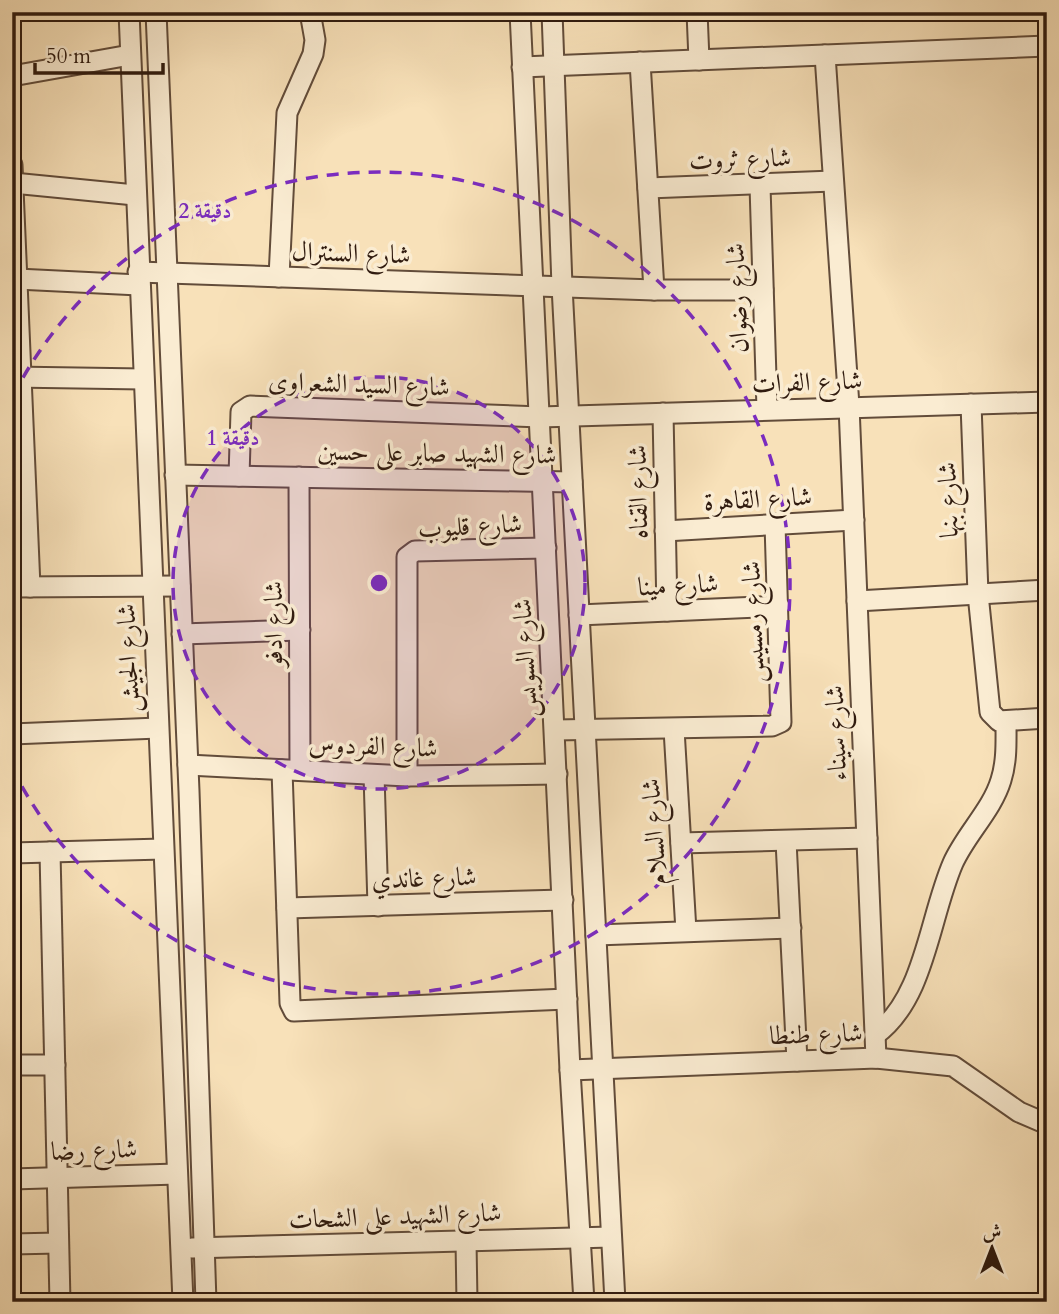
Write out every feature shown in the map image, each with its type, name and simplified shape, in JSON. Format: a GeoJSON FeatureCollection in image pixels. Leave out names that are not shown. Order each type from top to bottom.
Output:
{"type":"FeatureCollection","features":[{"type":"Feature","properties":{"kind":"street","name":"شارع الجيش"},"geometry":{"type":"LineString","coordinates":[[130,12],[135,195],[183,1302]]}},
{"type":"Feature","properties":{"kind":"street","name":"شارع الجيش"},"geometry":{"type":"LineString","coordinates":[[156,12],[183,634],[206,1302]]}},
{"type":"Feature","properties":{"kind":"street"},"geometry":{"type":"LineString","coordinates":[[279,277],[287,113],[313,54],[315,40],[310,12]]}},
{"type":"Feature","properties":{"kind":"street","name":"شارع السويس"},"geometry":{"type":"LineString","coordinates":[[520,12],[570,1070],[584,1302]]}},
{"type":"Feature","properties":{"kind":"street"},"geometry":{"type":"LineString","coordinates":[[552,12],[562,286],[615,1302]]}},
{"type":"Feature","properties":{"kind":"street"},"geometry":{"type":"LineString","coordinates":[[697,12],[699,60]]}},
{"type":"Feature","properties":{"kind":"street"},"geometry":{"type":"LineString","coordinates":[[522,67],[1047,46]]}},
{"type":"Feature","properties":{"kind":"street"},"geometry":{"type":"LineString","coordinates":[[12,76],[130,55]]}},
{"type":"Feature","properties":{"kind":"street","name":"شارع سيناء"},"geometry":{"type":"LineString","coordinates":[[825,55],[849,407],[876,1058]]}},
{"type":"Feature","properties":{"kind":"street"},"geometry":{"type":"LineString","coordinates":[[640,62],[654,290]]}},
{"type":"Feature","properties":{"kind":"street"},"geometry":{"type":"LineString","coordinates":[[12,166],[17,279],[21,587],[180,586]]}},
{"type":"Feature","properties":{"kind":"street","name":"شارع ثروت"},"geometry":{"type":"LineString","coordinates":[[648,188],[760,186],[833,181]]}},
{"type":"Feature","properties":{"kind":"street"},"geometry":{"type":"LineString","coordinates":[[13,183],[135,195]]}},
{"type":"Feature","properties":{"kind":"street","name":"شارع رضوان"},"geometry":{"type":"LineString","coordinates":[[760,186],[767,409]]}},
{"type":"Feature","properties":{"kind":"street","name":"شارع السنترال"},"geometry":{"type":"LineString","coordinates":[[17,279],[139,279],[167,273],[654,290],[763,290]]}},
{"type":"Feature","properties":{"kind":"street"},"geometry":{"type":"LineString","coordinates":[[17,377],[143,379]]}},
{"type":"Feature","properties":{"kind":"street","name":"شارع الفرات"},"geometry":{"type":"LineString","coordinates":[[540,417],[1047,402]]}},
{"type":"Feature","properties":{"kind":"street","name":"شارع بنها"},"geometry":{"type":"LineString","coordinates":[[971,404],[978,594],[990,712],[993,718],[1006,722]]}},
{"type":"Feature","properties":{"kind":"street","name":"شارع السيد الشعراوى"},"geometry":{"type":"LineString","coordinates":[[239,476],[241,416],[246,407],[540,417]]}},
{"type":"Feature","properties":{"kind":"street","name":"شارع القناه"},"geometry":{"type":"LineString","coordinates":[[663,413],[667,611]]}},
{"type":"Feature","properties":{"kind":"street","name":"شارع الشهيد صابر على حسين"},"geometry":{"type":"LineString","coordinates":[[175,475],[572,482]]}},
{"type":"Feature","properties":{"kind":"street","name":"شارع ادفو"},"geometry":{"type":"LineString","coordinates":[[299,477],[300,630],[286,908],[290,1003],[297,1013],[567,999]]}},
{"type":"Feature","properties":{"kind":"street","name":"شارع القاهرة"},"geometry":{"type":"LineString","coordinates":[[665,531],[854,520]]}},
{"type":"Feature","properties":{"kind":"street","name":"شارع رمسيس"},"geometry":{"type":"LineString","coordinates":[[674,729],[772,726],[783,718],[775,524]]}},
{"type":"Feature","properties":{"kind":"street","name":"شارع قليوب"},"geometry":{"type":"LineString","coordinates":[[407,776],[408,554],[415,551],[546,548]]}},
{"type":"Feature","properties":{"kind":"street"},"geometry":{"type":"LineString","coordinates":[[857,601],[1047,590]]}},
{"type":"Feature","properties":{"kind":"street","name":"شارع مينا"},"geometry":{"type":"LineString","coordinates":[[579,615],[779,606]]}},
{"type":"Feature","properties":{"kind":"street"},"geometry":{"type":"LineString","coordinates":[[183,634],[300,630]]}},
{"type":"Feature","properties":{"kind":"street"},"geometry":{"type":"LineString","coordinates":[[876,1035],[890,1025],[909,996],[953,863],[996,793],[1006,756],[1006,722],[1047,718]]}},
{"type":"Feature","properties":{"kind":"street"},"geometry":{"type":"LineString","coordinates":[[12,734],[158,728]]}},
{"type":"Feature","properties":{"kind":"street"},"geometry":{"type":"LineString","coordinates":[[555,730],[674,729]]}},
{"type":"Feature","properties":{"kind":"street","name":"شارع السلام"},"geometry":{"type":"LineString","coordinates":[[674,729],[686,932]]}},
{"type":"Feature","properties":{"kind":"street","name":"شارع الفردوس"},"geometry":{"type":"LineString","coordinates":[[188,765],[407,776],[557,774]]}},
{"type":"Feature","properties":{"kind":"street"},"geometry":{"type":"LineString","coordinates":[[374,775],[378,905]]}},
{"type":"Feature","properties":{"kind":"street"},"geometry":{"type":"LineString","coordinates":[[160,792],[189,791]]}},
{"type":"Feature","properties":{"kind":"street"},"geometry":{"type":"LineString","coordinates":[[681,843],[867,838]]}},
{"type":"Feature","properties":{"kind":"street"},"geometry":{"type":"LineString","coordinates":[[786,841],[797,1061]]}},
{"type":"Feature","properties":{"kind":"street"},"geometry":{"type":"LineString","coordinates":[[12,853],[163,849]]}},
{"type":"Feature","properties":{"kind":"street"},"geometry":{"type":"LineString","coordinates":[[50,852],[60,1302]]}},
{"type":"Feature","properties":{"kind":"street","name":"شارع غاندي"},"geometry":{"type":"LineString","coordinates":[[286,908],[563,900]]}},
{"type":"Feature","properties":{"kind":"street"},"geometry":{"type":"LineString","coordinates":[[596,935],[791,928]]}},
{"type":"Feature","properties":{"kind":"street","name":"شارع طنطا"},"geometry":{"type":"LineString","coordinates":[[570,1070],[876,1058],[953,1066],[1008,1105],[1047,1124]]}},
{"type":"Feature","properties":{"kind":"street"},"geometry":{"type":"LineString","coordinates":[[12,1065],[55,1065]]}},
{"type":"Feature","properties":{"kind":"street","name":"شارع رضا"},"geometry":{"type":"LineString","coordinates":[[12,1179],[177,1174]]}},
{"type":"Feature","properties":{"kind":"street","name":"شارع الشهيد على الشحات"},"geometry":{"type":"LineString","coordinates":[[181,1248],[611,1237]]}},
{"type":"Feature","properties":{"kind":"street"},"geometry":{"type":"LineString","coordinates":[[466,1241],[467,1302]]}},
{"type":"Feature","properties":{"kind":"street"},"geometry":{"type":"LineString","coordinates":[[12,1244],[58,1243]]}}]}
